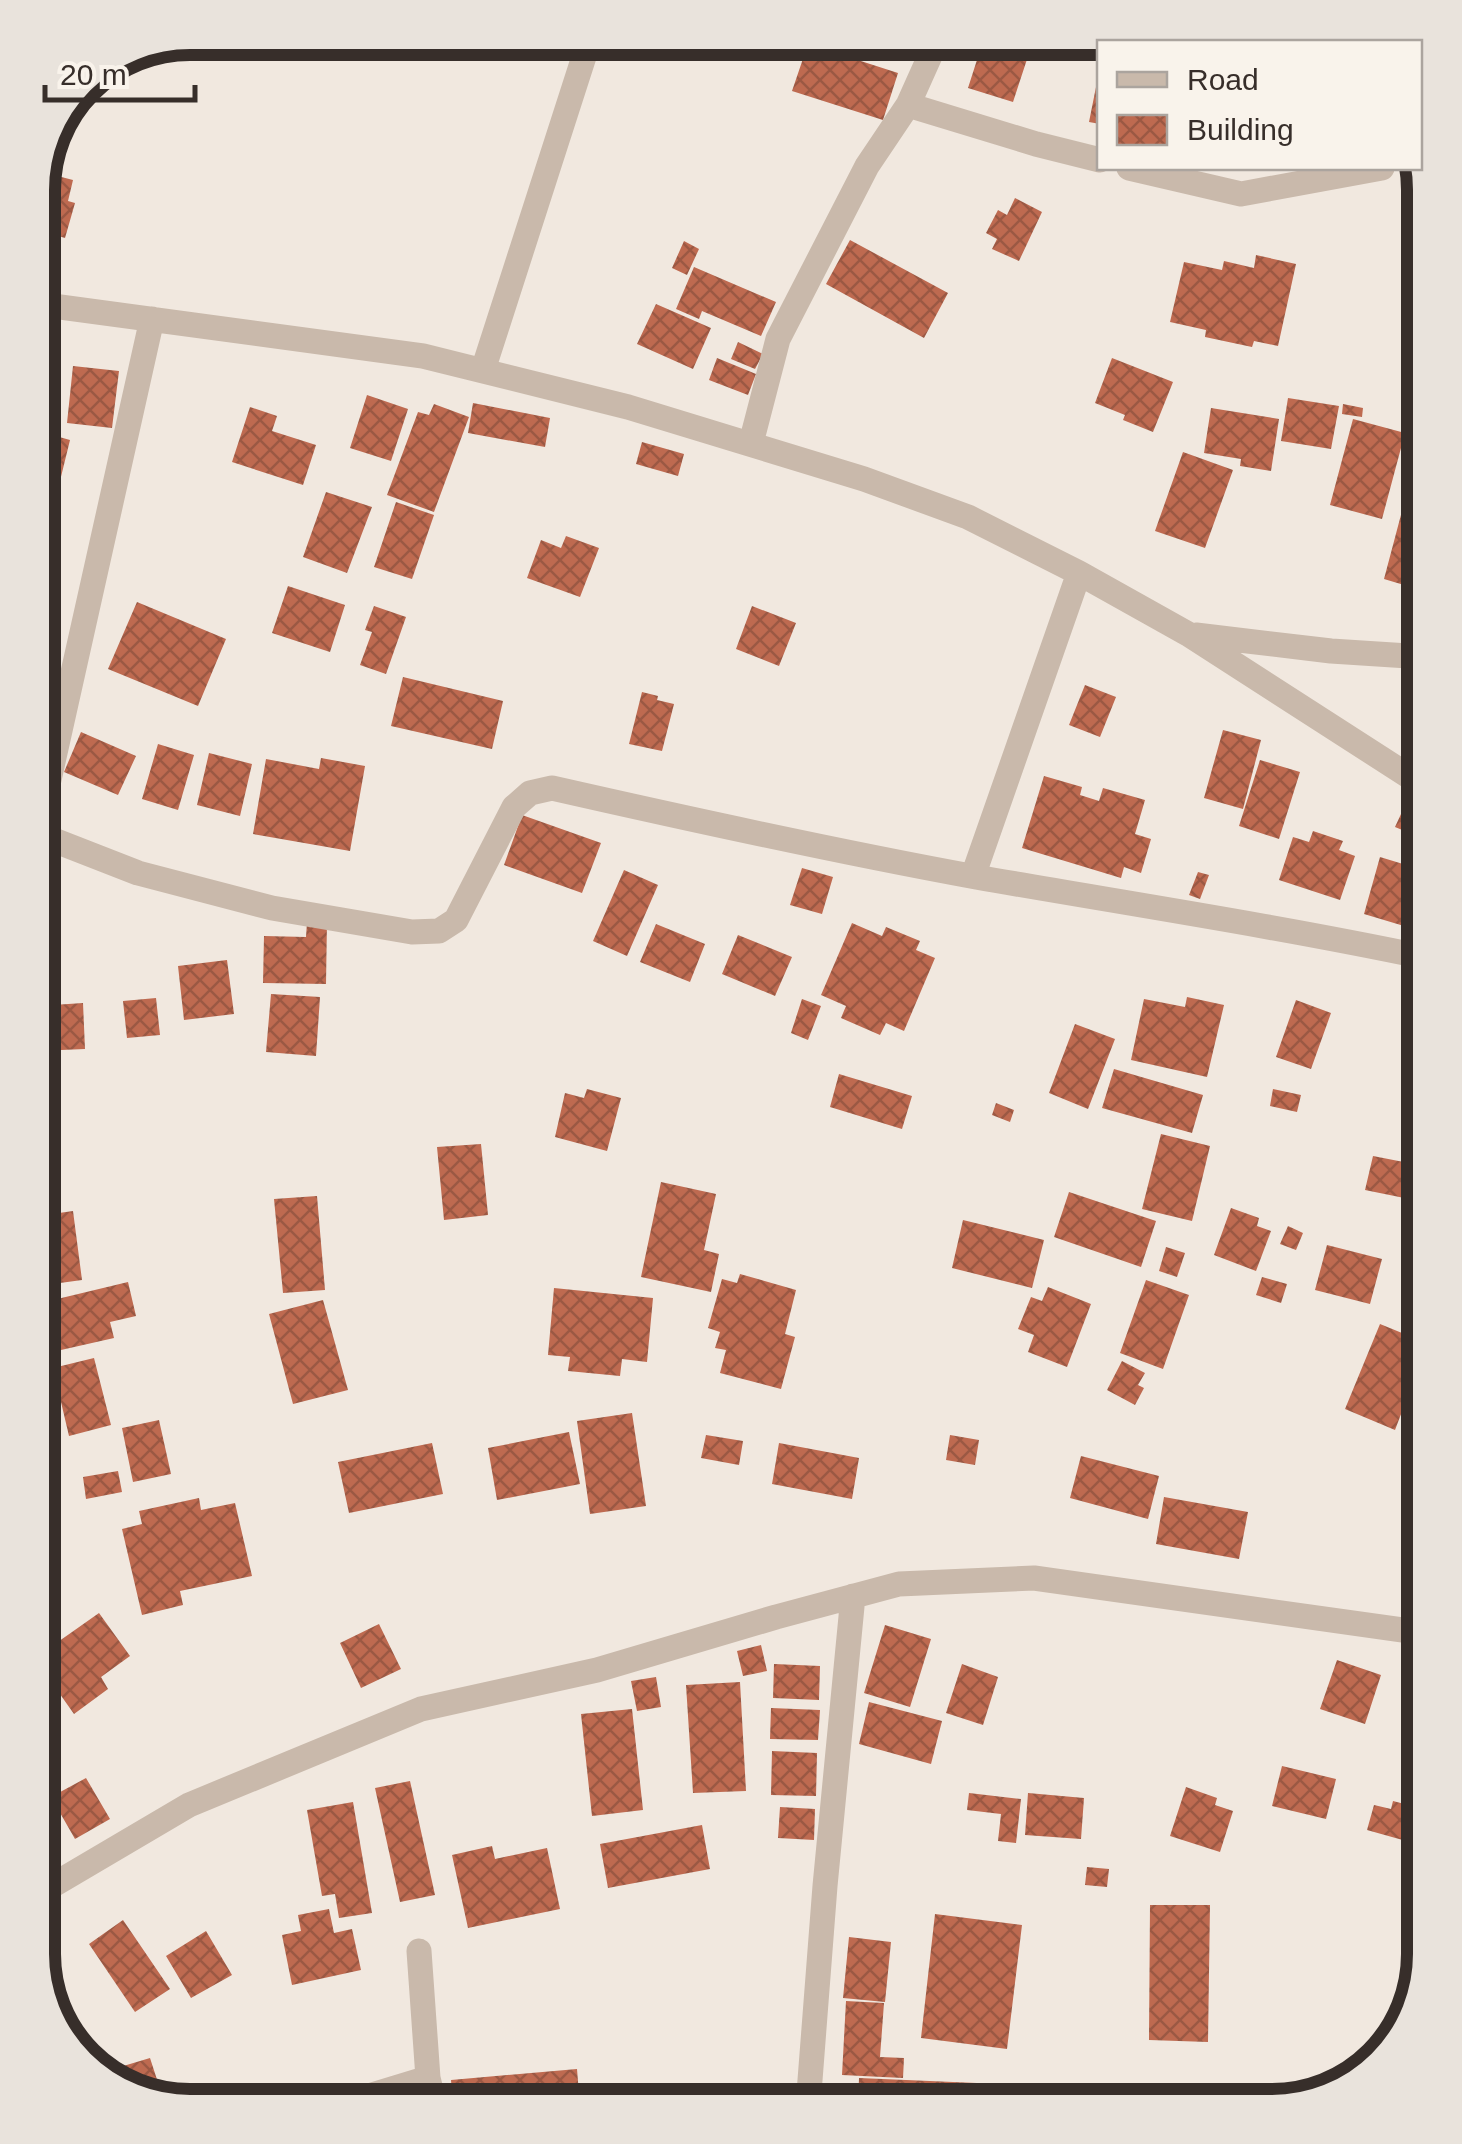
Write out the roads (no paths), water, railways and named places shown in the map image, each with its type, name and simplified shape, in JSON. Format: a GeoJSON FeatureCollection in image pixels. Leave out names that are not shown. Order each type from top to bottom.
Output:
{"type":"FeatureCollection","features":[{"type":"Feature","properties":{"kind":"street"},"geometry":{"type":"LineString","coordinates":[[483,370],[585,55]]}},
{"type":"Feature","properties":{"kind":"street"},"geometry":{"type":"LineString","coordinates":[[751,443],[778,339],[867,166],[908,105],[930,55]]}},
{"type":"Feature","properties":{"kind":"street"},"geometry":{"type":"LineString","coordinates":[[908,105],[1097,159]]}},
{"type":"Feature","properties":{"kind":"street"},"geometry":{"type":"LineString","coordinates":[[1138,170],[1241,194],[1371,170]]}},
{"type":"Feature","properties":{"kind":"street"},"geometry":{"type":"LineString","coordinates":[[55,306],[423,356],[628,407],[864,479],[968,517],[1078,573],[1188,634],[1407,775]]}},
{"type":"Feature","properties":{"kind":"street"},"geometry":{"type":"LineString","coordinates":[[55,755],[152,319]]}},
{"type":"Feature","properties":{"kind":"street"},"geometry":{"type":"LineString","coordinates":[[973,876],[1078,573]]}},
{"type":"Feature","properties":{"kind":"street"},"geometry":{"type":"LineString","coordinates":[[1188,634],[1407,656]]}},
{"type":"Feature","properties":{"kind":"street"},"geometry":{"type":"LineString","coordinates":[[55,838],[138,872],[272,908],[412,932],[438,931],[456,920],[514,808],[530,792],[552,788],[973,876],[1407,954]]}},
{"type":"Feature","properties":{"kind":"street"},"geometry":{"type":"LineString","coordinates":[[55,1884],[189,1805],[421,1710],[597,1670],[898,1584],[1034,1578],[1407,1631]]}},
{"type":"Feature","properties":{"kind":"street"},"geometry":{"type":"LineString","coordinates":[[809,2089],[853,1596]]}},
{"type":"Feature","properties":{"kind":"street"},"geometry":{"type":"LineString","coordinates":[[419,1952],[431,2089]]}},
{"type":"Feature","properties":{"kind":"street"},"geometry":{"type":"LineString","coordinates":[[392,2089],[428,2078]]}}]}
